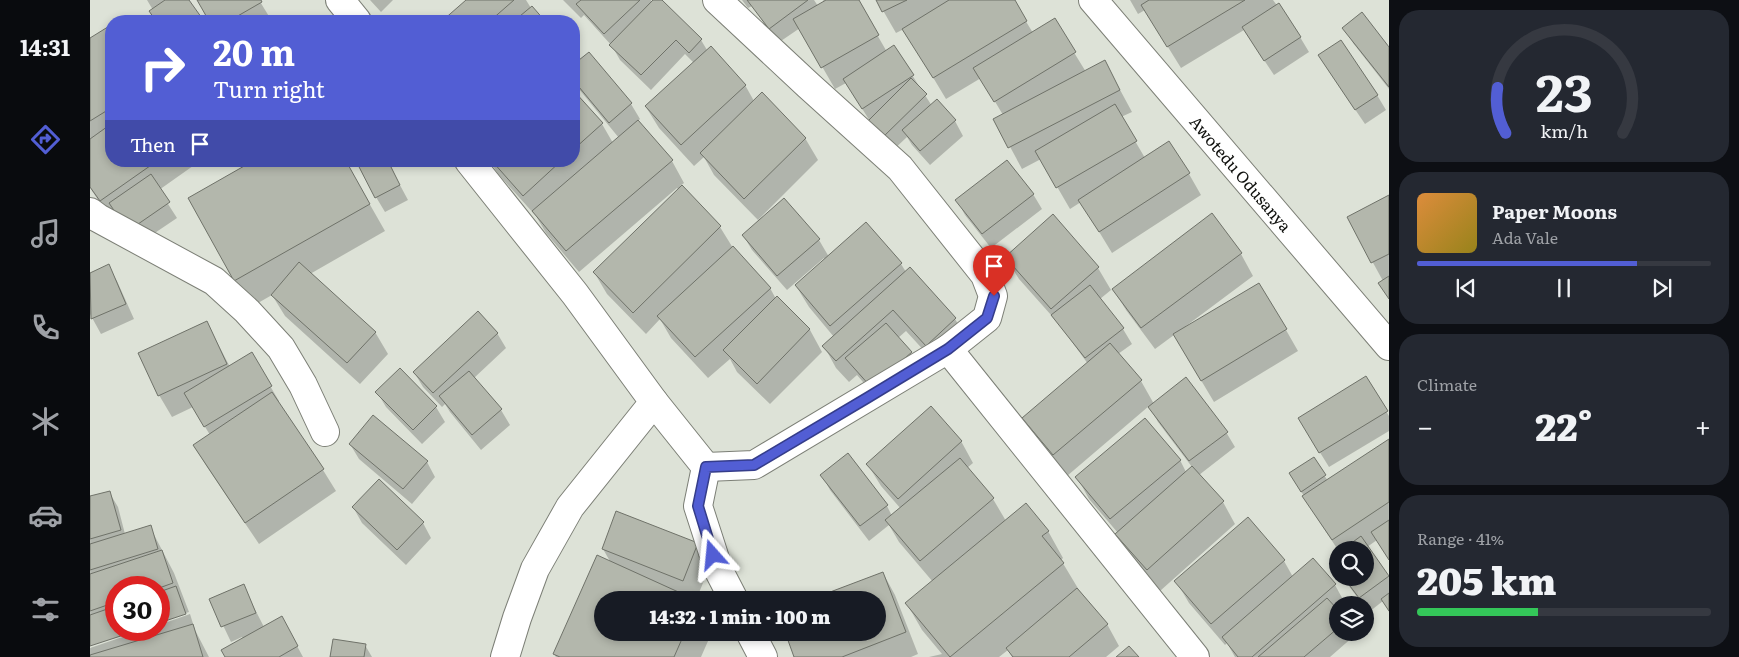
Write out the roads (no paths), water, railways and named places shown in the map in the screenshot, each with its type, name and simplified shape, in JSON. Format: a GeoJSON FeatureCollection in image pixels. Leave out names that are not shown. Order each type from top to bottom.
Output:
{"type":"FeatureCollection","features":[{"type":"Feature","properties":{"kind":"street"},"geometry":{"type":"LineString","coordinates":[[340,0],[352,15]]}},
{"type":"Feature","properties":{"kind":"street"},"geometry":{"type":"LineString","coordinates":[[706,467],[754,465],[948,349],[987,318],[994,296],[984,275],[900,168],[717,0]]}},
{"type":"Feature","properties":{"kind":"street","name":"Awotedu Odusanya"},"geometry":{"type":"LineString","coordinates":[[1093,0],[1389,346]]}},
{"type":"Feature","properties":{"kind":"street"},"geometry":{"type":"LineString","coordinates":[[474,167],[575,294],[654,402],[706,467]]}},
{"type":"Feature","properties":{"kind":"street"},"geometry":{"type":"LineString","coordinates":[[90,212],[214,281],[247,311],[281,348],[303,385],[325,432]]}},
{"type":"Feature","properties":{"kind":"street"},"geometry":{"type":"LineString","coordinates":[[948,349],[1195,657]]}},
{"type":"Feature","properties":{"kind":"street"},"geometry":{"type":"LineString","coordinates":[[504,657],[534,569],[570,507],[654,402]]}},
{"type":"Feature","properties":{"kind":"street"},"geometry":{"type":"LineString","coordinates":[[706,467],[698,506],[719,571],[729,591]]}},
{"type":"Feature","properties":{"kind":"street"},"geometry":{"type":"LineString","coordinates":[[755,641],[763,657]]}}]}
